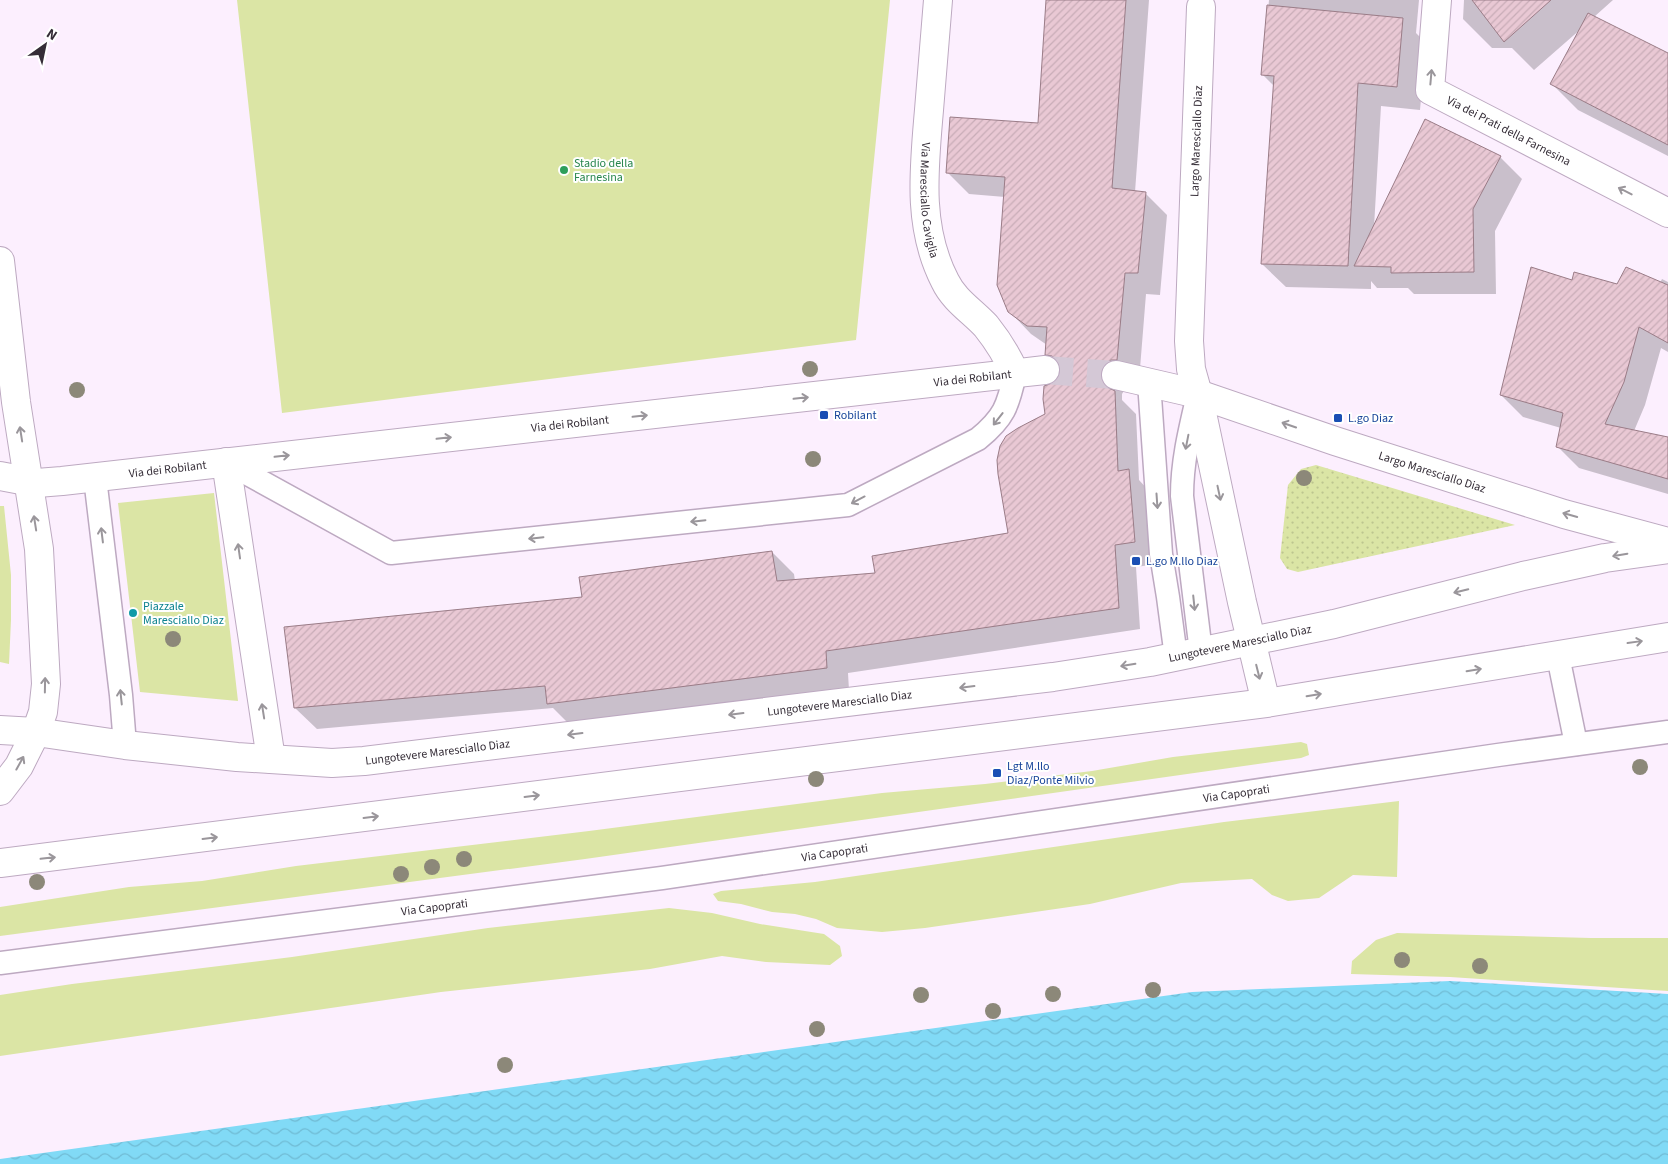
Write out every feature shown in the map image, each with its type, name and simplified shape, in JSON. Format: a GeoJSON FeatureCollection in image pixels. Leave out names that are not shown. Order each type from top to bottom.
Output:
{"type":"FeatureCollection","features":[{"type":"Feature","properties":{"kind":"main road","name":"Via Maresciallo Caviglia"},"geometry":{"type":"LineString","coordinates":[[938,0],[924,189],[928,230],[934,257],[947,284],[955,296],[985,325],[996,339],[1015,374]]}},
{"type":"Feature","properties":{"kind":"main road","name":"Via dei Prati della Farnesina"},"geometry":{"type":"LineString","coordinates":[[1437,0],[1430,90],[1668,213]]}},
{"type":"Feature","properties":{"kind":"main road","name":"Largo Maresciallo Diaz"},"geometry":{"type":"LineString","coordinates":[[1201,7],[1189,340],[1191,369],[1266,703]]}},
{"type":"Feature","properties":{"kind":"main road"},"geometry":{"type":"LineString","coordinates":[[0,262],[15,392],[39,549],[45,654],[45,698],[43,712],[36,732],[19,766],[0,791]]}},
{"type":"Feature","properties":{"kind":"main road","name":"Via dei Robilant"},"geometry":{"type":"LineString","coordinates":[[94,478],[1045,370]]}},
{"type":"Feature","properties":{"kind":"main road"},"geometry":{"type":"LineString","coordinates":[[1116,375],[1198,394]]}},
{"type":"Feature","properties":{"kind":"main road","name":"Largo Maresciallo Diaz"},"geometry":{"type":"LineString","coordinates":[[1198,394],[1335,441],[1564,514],[1668,542]]}},
{"type":"Feature","properties":{"kind":"main road"},"geometry":{"type":"LineString","coordinates":[[226,462],[271,760]]}},
{"type":"Feature","properties":{"kind":"main road"},"geometry":{"type":"LineString","coordinates":[[0,476],[29,482],[94,478]]}},
{"type":"Feature","properties":{"kind":"main road","name":"Lungotevere Maresciallo Diaz"},"geometry":{"type":"LineString","coordinates":[[0,730],[36,732],[125,745],[271,760],[332,763],[374,760],[1053,677],[1189,654],[1334,624],[1584,562],[1668,549]]}},
{"type":"Feature","properties":{"kind":"main road"},"geometry":{"type":"LineString","coordinates":[[0,863],[1266,703],[1668,638]]}},
{"type":"Feature","properties":{"kind":"lane"},"geometry":{"type":"LineString","coordinates":[[226,462],[391,553],[848,505],[978,438],[991,428],[1004,412],[1015,374]]}},
{"type":"Feature","properties":{"kind":"lane"},"geometry":{"type":"LineString","coordinates":[[1148,382],[1161,554],[1189,654]]}},
{"type":"Feature","properties":{"kind":"lane","name":"Largo Maresciallo Diaz"},"geometry":{"type":"LineString","coordinates":[[1189,654],[1182,480],[1187,443],[1198,394]]}},
{"type":"Feature","properties":{"kind":"lane"},"geometry":{"type":"LineString","coordinates":[[94,478],[121,695],[125,745]]}},
{"type":"Feature","properties":{"kind":"lane"},"geometry":{"type":"LineString","coordinates":[[1558,656],[1576,744]]}},
{"type":"Feature","properties":{"kind":"lane","name":"Via Capoprati"},"geometry":{"type":"LineString","coordinates":[[0,963],[662,878],[1668,732]]}},
{"type":"Feature","properties":{"kind":"green space","name":"Stadio della Farnesina"},"geometry":{"type":"Polygon","coordinates":[[[237,0],[890,0],[856,340],[282,413],[237,0]]]}},
{"type":"Feature","properties":{"kind":"green space"},"geometry":{"type":"Polygon","coordinates":[[[1316,465],[1515,525],[1298,572],[1287,569],[1280,558],[1288,485],[1301,469],[1316,465]]]}},
{"type":"Feature","properties":{"kind":"green space"},"geometry":{"type":"Polygon","coordinates":[[[214,493],[238,701],[140,692],[118,503],[214,493]]]}},
{"type":"Feature","properties":{"kind":"green space"},"geometry":{"type":"Polygon","coordinates":[[[0,506],[4,506],[11,575],[9,664],[0,662],[0,506]]]}},
{"type":"Feature","properties":{"kind":"green space"},"geometry":{"type":"Polygon","coordinates":[[[1301,742],[1307,744],[1309,755],[1301,758],[585,859],[0,936],[0,907],[129,887],[202,881],[296,866],[882,793],[985,784],[1092,771],[1173,757],[1301,742]]]}},
{"type":"Feature","properties":{"kind":"green space"},"geometry":{"type":"Polygon","coordinates":[[[1399,801],[1397,877],[1353,875],[1319,898],[1288,901],[1272,895],[1252,879],[1181,883],[1090,904],[925,928],[882,932],[837,928],[816,919],[795,914],[772,912],[741,904],[718,901],[713,894],[721,891],[815,882],[1224,822],[1399,801]]]}},
{"type":"Feature","properties":{"kind":"green space"},"geometry":{"type":"Polygon","coordinates":[[[669,908],[712,913],[760,924],[824,934],[840,946],[842,956],[830,965],[766,962],[722,956],[650,969],[441,992],[0,1056],[0,995],[72,984],[292,957],[488,928],[669,908]]]}},
{"type":"Feature","properties":{"kind":"green space"},"geometry":{"type":"Polygon","coordinates":[[[1397,933],[1668,938],[1668,991],[1450,977],[1351,974],[1352,961],[1376,940],[1397,933]]]}},
{"type":"Feature","properties":{"kind":"water"},"geometry":{"type":"Polygon","coordinates":[[[1450,981],[1668,994],[1668,1164],[0,1164],[0,1159],[1192,992],[1450,981]]]}},
{"type":"Feature","properties":{"kind":"building"},"geometry":{"type":"Polygon","coordinates":[[[1046,0],[1126,0],[1112,188],[1146,192],[1138,273],[1125,273],[1117,360],[1111,360],[1105,364],[1101,372],[1101,379],[1105,386],[1115,391],[1118,471],[1129,469],[1135,542],[1115,545],[1119,608],[826,651],[827,668],[547,704],[545,686],[294,708],[284,627],[582,597],[579,577],[772,551],[777,581],[875,573],[872,556],[1008,533],[998,474],[997,460],[1000,446],[1006,436],[1045,414],[1044,386],[1055,382],[1059,376],[1060,368],[1057,360],[1052,356],[1045,355],[1047,327],[1027,326],[1008,312],[997,285],[1005,177],[946,173],[950,117],[1038,123],[1046,0]]]}},
{"type":"Feature","properties":{"kind":"building"},"geometry":{"type":"Polygon","coordinates":[[[1472,0],[1551,0],[1504,42],[1472,0]]]}},
{"type":"Feature","properties":{"kind":"building"},"geometry":{"type":"Polygon","coordinates":[[[1267,5],[1403,18],[1397,87],[1358,83],[1348,266],[1261,264],[1274,76],[1261,75],[1267,5]]]}},
{"type":"Feature","properties":{"kind":"building"},"geometry":{"type":"Polygon","coordinates":[[[1588,13],[1668,53],[1668,145],[1550,84],[1588,13]]]}},
{"type":"Feature","properties":{"kind":"building"},"geometry":{"type":"Polygon","coordinates":[[[1425,119],[1501,156],[1473,209],[1474,272],[1391,273],[1391,267],[1354,266],[1425,119]]]}},
{"type":"Feature","properties":{"kind":"building"},"geometry":{"type":"Polygon","coordinates":[[[1531,267],[1572,280],[1574,272],[1617,284],[1626,267],[1668,285],[1668,343],[1639,327],[1624,382],[1605,424],[1668,437],[1668,479],[1556,447],[1563,413],[1500,395],[1531,267]]]}},
{"type":"Feature","properties":{"kind":"tunnel"},"geometry":{"type":"LineString","coordinates":[[1045,370],[1116,375]]}},
{"type":"Feature","properties":{"kind":"place","name":"Stadio della Farnesina"},"geometry":{"type":"Point","coordinates":[564,170]}},
{"type":"Feature","properties":{"kind":"place","name":"Robilant"},"geometry":{"type":"Point","coordinates":[824,415]}},
{"type":"Feature","properties":{"kind":"place","name":"L.go Diaz"},"geometry":{"type":"Point","coordinates":[1338,418]}},
{"type":"Feature","properties":{"kind":"place","name":"L.go M.llo Diaz"},"geometry":{"type":"Point","coordinates":[1136,561]}},
{"type":"Feature","properties":{"kind":"place","name":"Piazzale Maresciallo Diaz"},"geometry":{"type":"Point","coordinates":[133,613]}},
{"type":"Feature","properties":{"kind":"place","name":"Lgt M.llo Diaz/Ponte Milvio"},"geometry":{"type":"Point","coordinates":[997,773]}}]}
